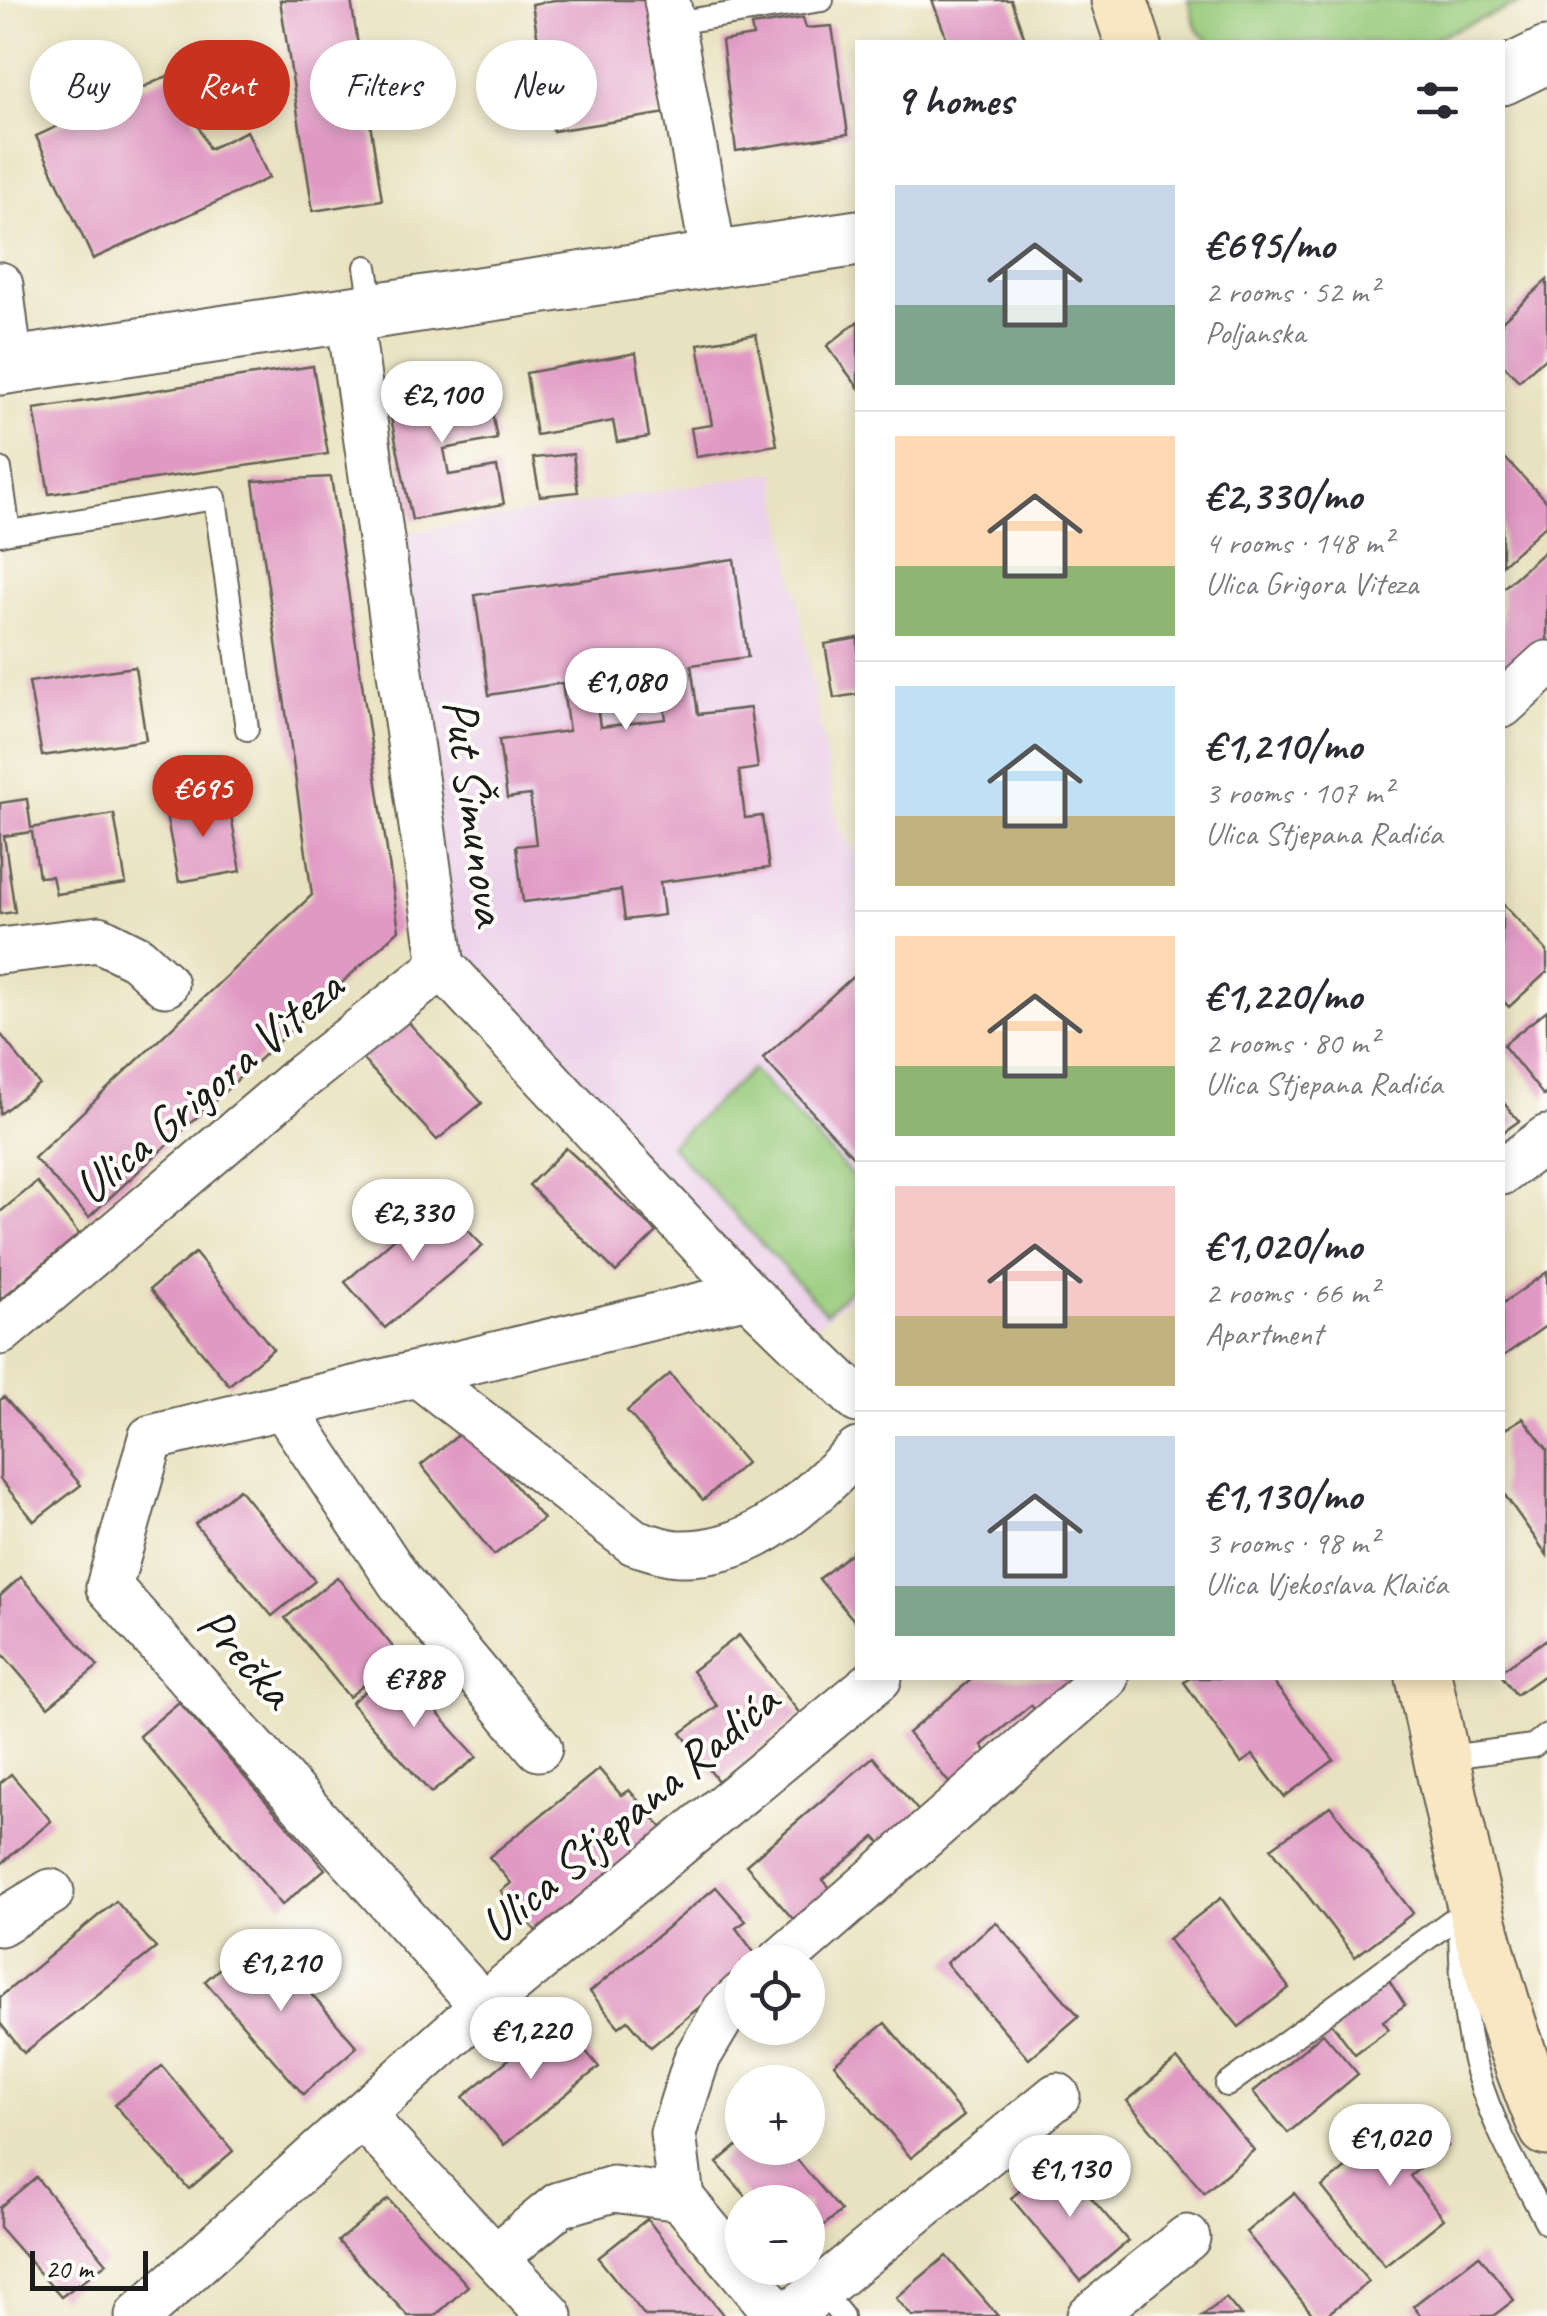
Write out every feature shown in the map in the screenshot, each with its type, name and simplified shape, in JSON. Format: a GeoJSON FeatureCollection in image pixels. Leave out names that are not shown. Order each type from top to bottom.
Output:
{"type":"FeatureCollection","features":[{"type":"Feature","properties":{"kind":"main road"},"geometry":{"type":"LineString","coordinates":[[1118,0],[1132,40]]}},
{"type":"Feature","properties":{"kind":"main road"},"geometry":{"type":"LineString","coordinates":[[1424,1680],[1456,1829],[1518,2060],[1547,2128]]}},
{"type":"Feature","properties":{"kind":"street"},"geometry":{"type":"LineString","coordinates":[[670,12],[714,258]]}},
{"type":"Feature","properties":{"kind":"street"},"geometry":{"type":"LineString","coordinates":[[1505,75],[1547,54]]}},
{"type":"Feature","properties":{"kind":"street"},"geometry":{"type":"LineString","coordinates":[[0,286],[5,367],[363,298],[855,238]]}},
{"type":"Feature","properties":{"kind":"street","name":"Put Šimunova"},"geometry":{"type":"LineString","coordinates":[[363,298],[442,966],[748,1294],[855,1397]]}},
{"type":"Feature","properties":{"kind":"street"},"geometry":{"type":"LineString","coordinates":[[1505,702],[1547,664]]}},
{"type":"Feature","properties":{"kind":"street"},"geometry":{"type":"LineString","coordinates":[[0,951],[99,940],[137,958],[165,984]]}},
{"type":"Feature","properties":{"kind":"street","name":"Ulica Grigora Viteza"},"geometry":{"type":"LineString","coordinates":[[0,1332],[297,1081],[442,966]]}},
{"type":"Feature","properties":{"kind":"street"},"geometry":{"type":"LineString","coordinates":[[1505,1170],[1547,1138]]}},
{"type":"Feature","properties":{"kind":"street"},"geometry":{"type":"LineString","coordinates":[[539,1748],[400,1582],[283,1406],[748,1294]]}},
{"type":"Feature","properties":{"kind":"street"},"geometry":{"type":"LineString","coordinates":[[420,1375],[634,1542],[677,1554],[732,1548],[787,1516],[855,1454]]}},
{"type":"Feature","properties":{"kind":"street","name":"Prečka"},"geometry":{"type":"LineString","coordinates":[[283,1406],[151,1438],[109,1587],[484,2006]]}},
{"type":"Feature","properties":{"kind":"street","name":"Ulica Stjepana Radića"},"geometry":{"type":"LineString","coordinates":[[138,2316],[484,2006],[877,1680]]}},
{"type":"Feature","properties":{"kind":"street"},"geometry":{"type":"LineString","coordinates":[[800,1945],[1104,1680]]}},
{"type":"Feature","properties":{"kind":"street"},"geometry":{"type":"LineString","coordinates":[[0,1923],[51,1892]]}},
{"type":"Feature","properties":{"kind":"street"},"geometry":{"type":"LineString","coordinates":[[725,2011],[698,2058],[673,2133],[680,2198],[780,2316]]}},
{"type":"Feature","properties":{"kind":"street"},"geometry":{"type":"LineString","coordinates":[[816,2307],[1056,2096]]}},
{"type":"Feature","properties":{"kind":"street"},"geometry":{"type":"LineString","coordinates":[[362,2116],[550,2316]]}},
{"type":"Feature","properties":{"kind":"street"},"geometry":{"type":"LineString","coordinates":[[496,2257],[559,2204],[613,2189],[680,2198]]}},
{"type":"Feature","properties":{"kind":"street"},"geometry":{"type":"LineString","coordinates":[[1102,2312],[1188,2238]]}},
{"type":"Feature","properties":{"kind":"lane"},"geometry":{"type":"LineString","coordinates":[[670,12],[822,0]]}},
{"type":"Feature","properties":{"kind":"lane"},"geometry":{"type":"LineString","coordinates":[[0,468],[4,533],[215,498],[247,728]]}},
{"type":"Feature","properties":{"kind":"lane"},"geometry":{"type":"LineString","coordinates":[[1441,1758],[1532,1746],[1546,1739]]}},
{"type":"Feature","properties":{"kind":"lane"},"geometry":{"type":"LineString","coordinates":[[1456,1829],[1461,1970],[1477,2073],[1518,2168],[1547,2223]]}},
{"type":"Feature","properties":{"kind":"lane"},"geometry":{"type":"LineString","coordinates":[[1227,2084],[1459,1916]]}},
{"type":"Feature","properties":{"kind":"shaded area"},"geometry":{"type":"Polygon","coordinates":[[[775,472],[837,821],[855,854],[855,1294],[809,1331],[442,966],[382,537],[775,472]]]}},
{"type":"Feature","properties":{"kind":"green space"},"geometry":{"type":"Polygon","coordinates":[[[1188,0],[1528,0],[1429,40],[1208,40],[1197,30],[1188,0]]]}},
{"type":"Feature","properties":{"kind":"green space"},"geometry":{"type":"Polygon","coordinates":[[[752,1069],[855,1179],[855,1285],[826,1313],[670,1145],[752,1069]]]}},
{"type":"Feature","properties":{"kind":"building"},"geometry":{"type":"Polygon","coordinates":[[[280,0],[351,0],[357,40],[310,40],[310,130],[371,130],[382,200],[313,211],[290,64],[290,40],[286,40],[280,0]]]}},
{"type":"Feature","properties":{"kind":"building"},"geometry":{"type":"Polygon","coordinates":[[[555,0],[649,0],[667,113],[597,124],[597,40],[538,40],[532,4],[555,0]]]}},
{"type":"Feature","properties":{"kind":"building"},"geometry":{"type":"Polygon","coordinates":[[[932,0],[1011,0],[1025,40],[947,40],[932,0]]]}},
{"type":"Feature","properties":{"kind":"building"},"geometry":{"type":"Polygon","coordinates":[[[803,18],[806,28],[832,26],[848,134],[736,151],[722,41],[753,36],[751,26],[803,18]]]}},
{"type":"Feature","properties":{"kind":"building"},"geometry":{"type":"Polygon","coordinates":[[[163,78],[163,130],[200,130],[209,149],[247,131],[269,178],[93,259],[36,136],[49,130],[143,130],[143,87],[163,78]]]}},
{"type":"Feature","properties":{"kind":"building"},"geometry":{"type":"Polygon","coordinates":[[[1547,280],[1547,356],[1519,381],[1505,366],[1505,318],[1547,280]]]}},
{"type":"Feature","properties":{"kind":"building"},"geometry":{"type":"Polygon","coordinates":[[[855,323],[855,383],[827,346],[855,323]]]}},
{"type":"Feature","properties":{"kind":"building"},"geometry":{"type":"Polygon","coordinates":[[[756,334],[777,445],[696,457],[691,428],[712,425],[698,344],[756,334]]]}},
{"type":"Feature","properties":{"kind":"building"},"geometry":{"type":"Polygon","coordinates":[[[636,353],[649,437],[617,442],[613,421],[536,435],[526,373],[636,353]]]}},
{"type":"Feature","properties":{"kind":"building"},"geometry":{"type":"Polygon","coordinates":[[[313,366],[328,454],[49,494],[34,409],[313,366]]]}},
{"type":"Feature","properties":{"kind":"building"},"geometry":{"type":"Polygon","coordinates":[[[431,375],[435,395],[487,385],[497,439],[444,449],[449,475],[497,467],[504,504],[412,520],[384,384],[431,375]]]}},
{"type":"Feature","properties":{"kind":"building"},"geometry":{"type":"Polygon","coordinates":[[[573,454],[578,492],[540,496],[533,458],[573,454]]]}},
{"type":"Feature","properties":{"kind":"building"},"geometry":{"type":"Polygon","coordinates":[[[1505,458],[1547,502],[1547,524],[1505,562],[1505,458]]]}},
{"type":"Feature","properties":{"kind":"building"},"geometry":{"type":"Polygon","coordinates":[[[331,477],[399,930],[89,1217],[34,1158],[312,895],[253,481],[331,477]]]}},
{"type":"Feature","properties":{"kind":"building"},"geometry":{"type":"Polygon","coordinates":[[[1547,549],[1547,651],[1505,688],[1505,586],[1547,549]]]}},
{"type":"Feature","properties":{"kind":"building"},"geometry":{"type":"Polygon","coordinates":[[[734,559],[748,657],[691,665],[698,714],[750,708],[758,768],[739,771],[745,818],[762,816],[769,868],[660,882],[664,915],[625,920],[621,890],[523,902],[516,846],[536,844],[530,795],[507,798],[499,740],[569,731],[562,683],[489,695],[475,595],[734,559]],[[659,670],[593,679],[600,727],[666,719],[659,670]]]}},
{"type":"Feature","properties":{"kind":"building"},"geometry":{"type":"Polygon","coordinates":[[[855,639],[855,694],[834,698],[825,644],[855,639]]]}},
{"type":"Feature","properties":{"kind":"building"},"geometry":{"type":"Polygon","coordinates":[[[135,667],[146,740],[42,756],[29,682],[135,667]]]}},
{"type":"Feature","properties":{"kind":"building"},"geometry":{"type":"Polygon","coordinates":[[[27,799],[31,828],[114,814],[126,884],[56,894],[52,876],[39,877],[32,832],[4,836],[15,912],[0,914],[0,803],[27,799]]]}},
{"type":"Feature","properties":{"kind":"building"},"geometry":{"type":"Polygon","coordinates":[[[228,799],[241,871],[179,882],[165,809],[228,799]]]}},
{"type":"Feature","properties":{"kind":"building"},"geometry":{"type":"Polygon","coordinates":[[[1505,906],[1547,951],[1547,972],[1509,1007],[1505,1003],[1505,906]]]}},
{"type":"Feature","properties":{"kind":"building"},"geometry":{"type":"Polygon","coordinates":[[[855,975],[855,1159],[763,1058],[855,975]]]}},
{"type":"Feature","properties":{"kind":"building"},"geometry":{"type":"Polygon","coordinates":[[[1547,1010],[1544,1096],[1505,1047],[1505,1043],[1547,1010]]]}},
{"type":"Feature","properties":{"kind":"building"},"geometry":{"type":"Polygon","coordinates":[[[400,1013],[482,1103],[437,1140],[355,1051],[400,1013]]]}},
{"type":"Feature","properties":{"kind":"building"},"geometry":{"type":"Polygon","coordinates":[[[0,1033],[39,1084],[0,1114],[0,1033]]]}},
{"type":"Feature","properties":{"kind":"building"},"geometry":{"type":"Polygon","coordinates":[[[1505,1105],[1519,1121],[1505,1131],[1505,1105]]]}},
{"type":"Feature","properties":{"kind":"building"},"geometry":{"type":"Polygon","coordinates":[[[566,1148],[657,1232],[616,1272],[529,1185],[566,1148]]]}},
{"type":"Feature","properties":{"kind":"building"},"geometry":{"type":"Polygon","coordinates":[[[37,1182],[79,1234],[0,1300],[0,1212],[37,1182]]]}},
{"type":"Feature","properties":{"kind":"building"},"geometry":{"type":"Polygon","coordinates":[[[438,1200],[483,1246],[385,1328],[345,1282],[438,1200]]]}},
{"type":"Feature","properties":{"kind":"building"},"geometry":{"type":"Polygon","coordinates":[[[195,1253],[273,1349],[229,1385],[150,1289],[195,1253]]]}},
{"type":"Feature","properties":{"kind":"building"},"geometry":{"type":"Polygon","coordinates":[[[1547,1272],[1547,1325],[1505,1355],[1505,1302],[1547,1272]]]}},
{"type":"Feature","properties":{"kind":"building"},"geometry":{"type":"Polygon","coordinates":[[[670,1374],[746,1463],[703,1500],[627,1411],[670,1374]]]}},
{"type":"Feature","properties":{"kind":"building"},"geometry":{"type":"Polygon","coordinates":[[[4,1397],[81,1485],[34,1521],[0,1479],[0,1400],[4,1397]]]}},
{"type":"Feature","properties":{"kind":"building"},"geometry":{"type":"Polygon","coordinates":[[[1523,1418],[1547,1449],[1547,1555],[1505,1495],[1505,1429],[1523,1418]]]}},
{"type":"Feature","properties":{"kind":"building"},"geometry":{"type":"Polygon","coordinates":[[[467,1428],[543,1519],[494,1555],[421,1465],[467,1428]]]}},
{"type":"Feature","properties":{"kind":"building"},"geometry":{"type":"Polygon","coordinates":[[[239,1489],[315,1581],[272,1616],[195,1524],[239,1489]]]}},
{"type":"Feature","properties":{"kind":"building"},"geometry":{"type":"Polygon","coordinates":[[[855,1549],[855,1621],[819,1579],[855,1549]]]}},
{"type":"Feature","properties":{"kind":"building"},"geometry":{"type":"Polygon","coordinates":[[[21,1577],[98,1666],[48,1707],[0,1651],[0,1596],[21,1577]]]}},
{"type":"Feature","properties":{"kind":"building"},"geometry":{"type":"Polygon","coordinates":[[[337,1577],[400,1656],[349,1697],[285,1618],[337,1577]]]}},
{"type":"Feature","properties":{"kind":"building"},"geometry":{"type":"Polygon","coordinates":[[[739,1635],[801,1715],[718,1781],[681,1733],[717,1706],[692,1671],[739,1635]]]}},
{"type":"Feature","properties":{"kind":"building"},"geometry":{"type":"Polygon","coordinates":[[[1547,1639],[1547,1673],[1516,1695],[1505,1680],[1505,1668],[1547,1639]]]}},
{"type":"Feature","properties":{"kind":"building"},"geometry":{"type":"Polygon","coordinates":[[[395,1666],[477,1757],[431,1793],[351,1703],[395,1666]]]}},
{"type":"Feature","properties":{"kind":"building"},"geometry":{"type":"Polygon","coordinates":[[[971,1680],[1071,1680],[1039,1715],[1031,1705],[982,1745],[988,1754],[951,1785],[908,1733],[971,1680]]]}},
{"type":"Feature","properties":{"kind":"building"},"geometry":{"type":"Polygon","coordinates":[[[1272,1680],[1334,1760],[1284,1797],[1253,1755],[1241,1763],[1184,1682],[1272,1680]]]}},
{"type":"Feature","properties":{"kind":"building"},"geometry":{"type":"Polygon","coordinates":[[[179,1702],[325,1869],[282,1905],[139,1736],[179,1702]]]}},
{"type":"Feature","properties":{"kind":"building"},"geometry":{"type":"Polygon","coordinates":[[[873,1757],[921,1814],[883,1844],[875,1837],[823,1880],[831,1889],[793,1919],[746,1865],[873,1757]]]}},
{"type":"Feature","properties":{"kind":"building"},"geometry":{"type":"Polygon","coordinates":[[[599,1769],[621,1795],[629,1790],[663,1829],[536,1931],[501,1891],[511,1883],[489,1857],[599,1769]]]}},
{"type":"Feature","properties":{"kind":"building"},"geometry":{"type":"Polygon","coordinates":[[[11,1774],[51,1821],[0,1865],[0,1783],[11,1774]]]}},
{"type":"Feature","properties":{"kind":"building"},"geometry":{"type":"Polygon","coordinates":[[[1330,1806],[1413,1913],[1355,1957],[1271,1848],[1330,1806]]]}},
{"type":"Feature","properties":{"kind":"building"},"geometry":{"type":"Polygon","coordinates":[[[716,1887],[746,1921],[736,1928],[749,1945],[725,1945],[725,1986],[651,2047],[628,2020],[619,2027],[590,1992],[716,1887]]]}},
{"type":"Feature","properties":{"kind":"building"},"geometry":{"type":"Polygon","coordinates":[[[1221,1898],[1289,1988],[1239,2027],[1168,1939],[1221,1898]]]}},
{"type":"Feature","properties":{"kind":"building"},"geometry":{"type":"Polygon","coordinates":[[[116,1901],[156,1948],[24,2053],[0,2023],[0,1997],[116,1901]]]}},
{"type":"Feature","properties":{"kind":"building"},"geometry":{"type":"Polygon","coordinates":[[[996,1922],[1079,2016],[1029,2059],[946,1963],[996,1922]]]}},
{"type":"Feature","properties":{"kind":"building"},"geometry":{"type":"Polygon","coordinates":[[[259,1934],[357,2047],[303,2094],[205,1981],[259,1934]]]}},
{"type":"Feature","properties":{"kind":"building"},"geometry":{"type":"Polygon","coordinates":[[[1388,1979],[1405,2005],[1383,2021],[1389,2029],[1355,2054],[1330,2021],[1388,1979]]]}},
{"type":"Feature","properties":{"kind":"building"},"geometry":{"type":"Polygon","coordinates":[[[558,2018],[599,2067],[504,2145],[463,2097],[558,2018]]]}},
{"type":"Feature","properties":{"kind":"building"},"geometry":{"type":"Polygon","coordinates":[[[885,2023],[964,2116],[911,2158],[834,2064],[885,2023]]]}},
{"type":"Feature","properties":{"kind":"building"},"geometry":{"type":"Polygon","coordinates":[[[1323,2033],[1358,2074],[1288,2133],[1253,2092],[1323,2033]]]}},
{"type":"Feature","properties":{"kind":"building"},"geometry":{"type":"Polygon","coordinates":[[[1177,2059],[1254,2150],[1204,2193],[1127,2101],[1177,2059]]]}},
{"type":"Feature","properties":{"kind":"building"},"geometry":{"type":"Polygon","coordinates":[[[162,2066],[233,2151],[189,2189],[115,2105],[162,2066]]]}},
{"type":"Feature","properties":{"kind":"building"},"geometry":{"type":"Polygon","coordinates":[[[1419,2109],[1448,2146],[1410,2176],[1444,2219],[1385,2266],[1322,2187],[1419,2109]]]}},
{"type":"Feature","properties":{"kind":"building"},"geometry":{"type":"Polygon","coordinates":[[[725,2156],[725,2165],[802,2165],[819,2185],[736,2185],[717,2163],[725,2156]]]}},
{"type":"Feature","properties":{"kind":"building"},"geometry":{"type":"Polygon","coordinates":[[[1058,2159],[1128,2241],[1081,2281],[1011,2198],[1058,2159]]]}},
{"type":"Feature","properties":{"kind":"building"},"geometry":{"type":"Polygon","coordinates":[[[36,2177],[107,2263],[61,2297],[0,2228],[0,2207],[36,2177]]]}},
{"type":"Feature","properties":{"kind":"building"},"geometry":{"type":"Polygon","coordinates":[[[825,2192],[841,2211],[825,2225],[825,2192]]]}},
{"type":"Feature","properties":{"kind":"building"},"geometry":{"type":"Polygon","coordinates":[[[1294,2193],[1369,2282],[1325,2316],[1314,2316],[1246,2232],[1294,2193]]]}},
{"type":"Feature","properties":{"kind":"building"},"geometry":{"type":"Polygon","coordinates":[[[388,2199],[468,2286],[435,2316],[408,2316],[338,2241],[388,2199]]]}},
{"type":"Feature","properties":{"kind":"building"},"geometry":{"type":"Polygon","coordinates":[[[647,2219],[724,2316],[645,2316],[598,2258],[647,2219]]]}},
{"type":"Feature","properties":{"kind":"building"},"geometry":{"type":"Polygon","coordinates":[[[1479,2255],[1514,2300],[1493,2316],[1421,2316],[1413,2306],[1479,2255]]]}},
{"type":"Feature","properties":{"kind":"building"},"geometry":{"type":"Polygon","coordinates":[[[946,2256],[998,2316],[912,2316],[896,2298],[946,2256]]]}},
{"type":"Feature","properties":{"kind":"building"},"geometry":{"type":"Polygon","coordinates":[[[1226,2298],[1241,2316],[1202,2316],[1226,2298]]]}}]}
